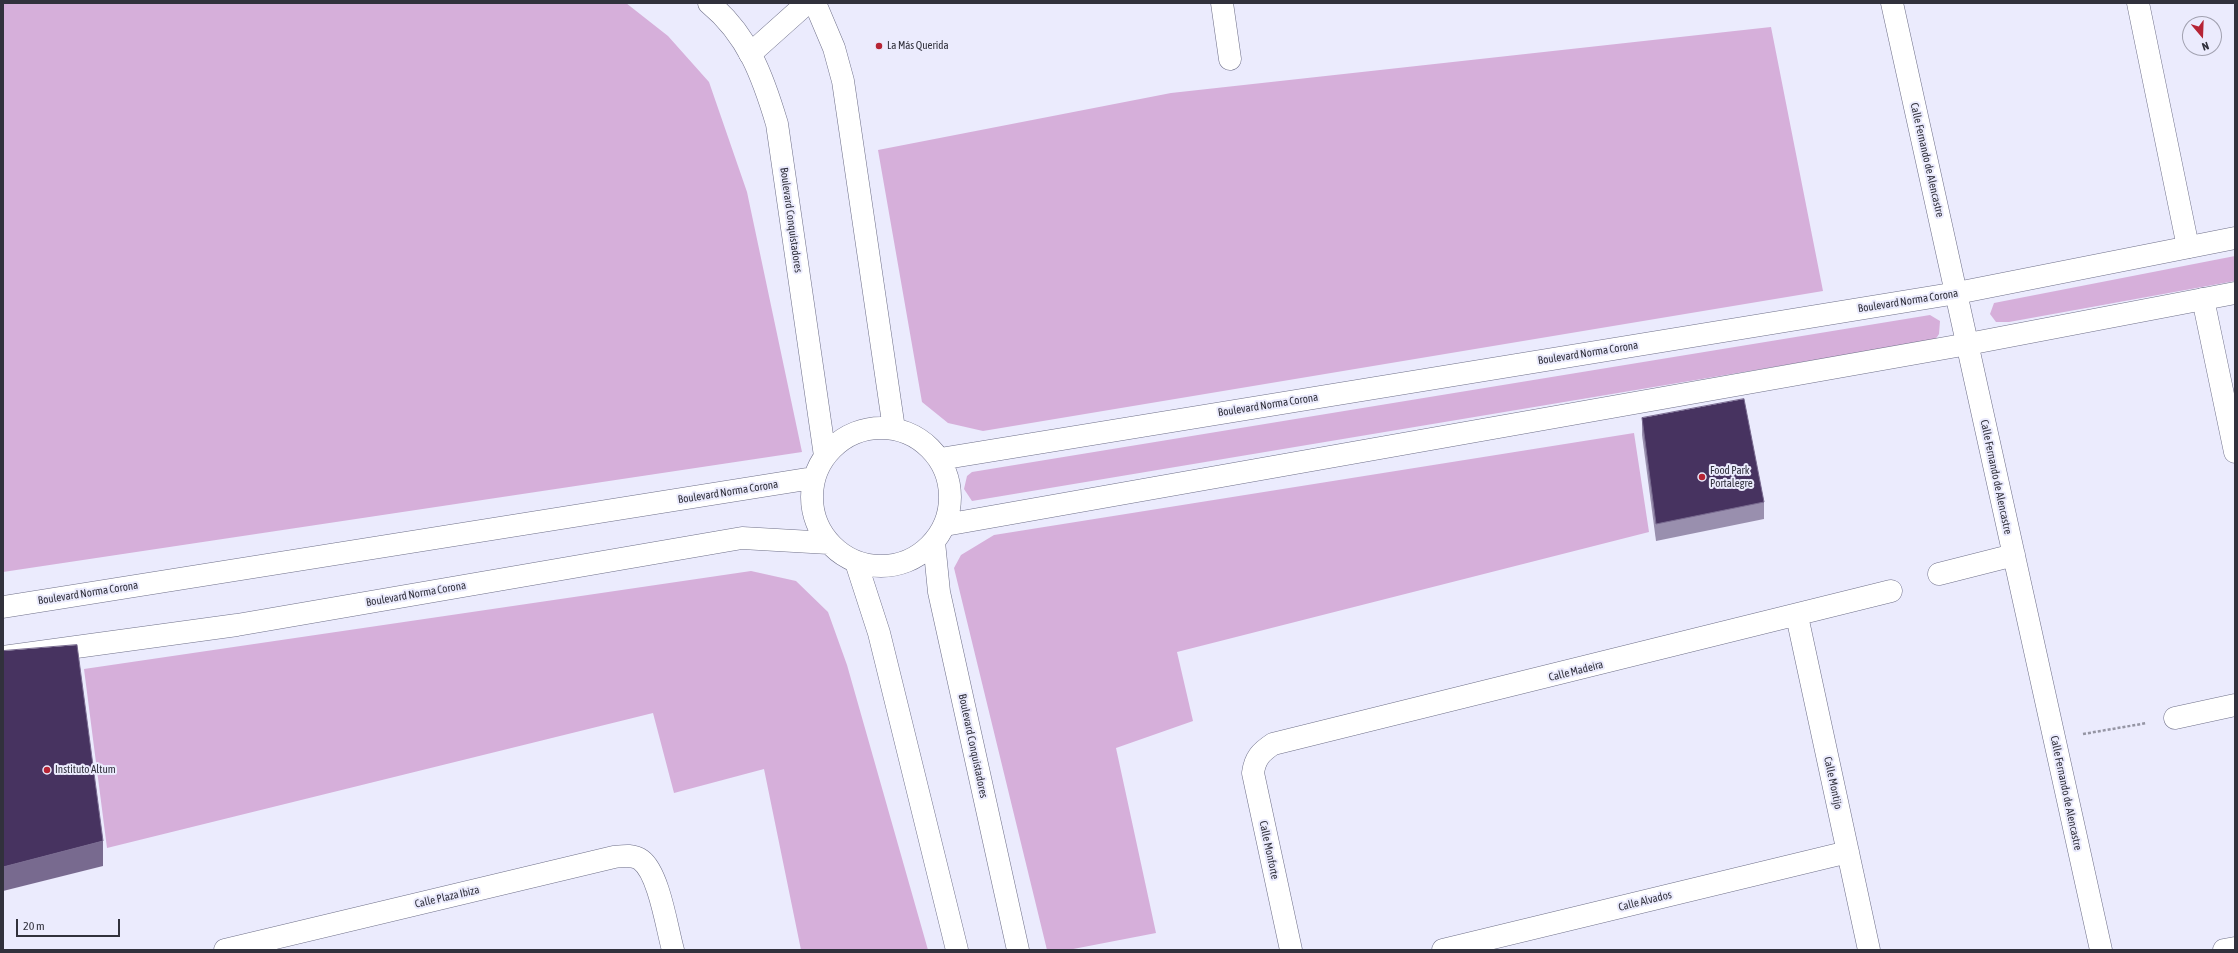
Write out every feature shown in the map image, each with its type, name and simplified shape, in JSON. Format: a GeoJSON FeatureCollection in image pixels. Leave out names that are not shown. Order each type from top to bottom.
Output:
{"type":"FeatureCollection","features":[{"type":"Feature","properties":{"kind":"street","name":"Boulevard Conquistadores"},"geometry":{"type":"LineString","coordinates":[[709,3],[719,11],[743,40],[764,80],[777,124],[825,456]]}},
{"type":"Feature","properties":{"kind":"street"},"geometry":{"type":"LineString","coordinates":[[750,54],[807,3]]}},
{"type":"Feature","properties":{"kind":"street"},"geometry":{"type":"LineString","coordinates":[[815,3],[834,48],[843,80],[894,429]]}},
{"type":"Feature","properties":{"kind":"street"},"geometry":{"type":"LineString","coordinates":[[1222,3],[1230,59]]}},
{"type":"Feature","properties":{"kind":"street","name":"Calle Fernando de Alencastre"},"geometry":{"type":"LineString","coordinates":[[1892,3],[2101,950]]}},
{"type":"Feature","properties":{"kind":"street"},"geometry":{"type":"LineString","coordinates":[[2138,3],[2188,247]]}},
{"type":"Feature","properties":{"kind":"street","name":"Boulevard Norma Corona"},"geometry":{"type":"LineString","coordinates":[[940,459],[1957,293],[2235,238]]}},
{"type":"Feature","properties":{"kind":"street"},"geometry":{"type":"LineString","coordinates":[[939,534],[1968,344],[2235,293]]}},
{"type":"Feature","properties":{"kind":"street"},"geometry":{"type":"LineString","coordinates":[[2203,299],[2235,452]]}},
{"type":"Feature","properties":{"kind":"street"},"geometry":{"type":"LineString","coordinates":[[874,427],[894,429],[912,435],[928,445],[940,459],[948,480],[950,503],[939,534],[917,556],[898,564],[877,566],[856,562],[841,554],[829,543],[819,529],[813,513],[811,496],[814,478],[825,456],[838,442],[856,432],[874,427]]}},
{"type":"Feature","properties":{"kind":"street","name":"Boulevard Norma Corona"},"geometry":{"type":"LineString","coordinates":[[3,606],[814,478]]}},
{"type":"Feature","properties":{"kind":"street","name":"Boulevard Conquistadores"},"geometry":{"type":"LineString","coordinates":[[939,534],[938,592],[1018,950]]}},
{"type":"Feature","properties":{"kind":"street","name":"Boulevard Norma Corona"},"geometry":{"type":"LineString","coordinates":[[3,657],[237,625],[742,538],[829,543]]}},
{"type":"Feature","properties":{"kind":"street"},"geometry":{"type":"LineString","coordinates":[[1939,574],[2014,555]]}},
{"type":"Feature","properties":{"kind":"street"},"geometry":{"type":"LineString","coordinates":[[856,562],[879,633],[957,950]]}},
{"type":"Feature","properties":{"kind":"street","name":"Calle Madeira"},"geometry":{"type":"LineString","coordinates":[[1262,752],[1274,744],[1797,616],[1891,591]]}},
{"type":"Feature","properties":{"kind":"street","name":"Calle Montijo"},"geometry":{"type":"LineString","coordinates":[[1797,616],[1869,950]]}},
{"type":"Feature","properties":{"kind":"street"},"geometry":{"type":"LineString","coordinates":[[2175,718],[2235,705]]}},
{"type":"Feature","properties":{"kind":"street","name":"Calle Monforte"},"geometry":{"type":"LineString","coordinates":[[1262,752],[1254,761],[1253,773],[1291,950]]}},
{"type":"Feature","properties":{"kind":"street","name":"Calle Alvados"},"geometry":{"type":"LineString","coordinates":[[1443,950],[1848,852]]}},
{"type":"Feature","properties":{"kind":"street","name":"Calle Plaza Ibiza"},"geometry":{"type":"LineString","coordinates":[[225,950],[614,857],[631,856],[642,860],[656,884],[673,950]]}},
{"type":"Feature","properties":{"kind":"street"},"geometry":{"type":"LineString","coordinates":[[2224,950],[2235,948]]}},
{"type":"Feature","properties":{"kind":"path"},"geometry":{"type":"LineString","coordinates":[[2055,739],[2175,718]]}},
{"type":"Feature","properties":{"kind":"shaded area"},"geometry":{"type":"Polygon","coordinates":[[[3,3],[626,3],[668,36],[709,82],[747,192],[802,452],[3,572],[3,3]]]}},
{"type":"Feature","properties":{"kind":"shaded area"},"geometry":{"type":"Polygon","coordinates":[[[1771,27],[1823,291],[983,431],[948,423],[922,402],[878,150],[1171,93],[1771,27]]]}},
{"type":"Feature","properties":{"kind":"shaded area"},"geometry":{"type":"Polygon","coordinates":[[[2235,256],[2235,281],[2009,322],[1996,322],[1990,314],[1994,303],[2235,256]]]}},
{"type":"Feature","properties":{"kind":"shaded area"},"geometry":{"type":"Polygon","coordinates":[[[1930,315],[1940,321],[1939,334],[1935,340],[972,501],[964,489],[967,476],[972,472],[1930,315]]]}},
{"type":"Feature","properties":{"kind":"shaded area"},"geometry":{"type":"Polygon","coordinates":[[[1634,433],[1649,532],[1177,652],[1193,721],[1116,748],[1156,933],[1068,950],[1047,950],[954,568],[961,555],[994,535],[1634,433]]]}},
{"type":"Feature","properties":{"kind":"shaded area"},"geometry":{"type":"Polygon","coordinates":[[[751,571],[796,581],[828,612],[847,665],[928,950],[801,950],[764,769],[674,793],[653,713],[107,848],[84,669],[751,571]]]}},
{"type":"Feature","properties":{"kind":"building","name":"Food Park Portalegre"},"geometry":{"type":"Polygon","coordinates":[[[1744,399],[1764,502],[1656,524],[1642,418],[1744,399]]]}},
{"type":"Feature","properties":{"kind":"building","name":"Instituto Altum"},"geometry":{"type":"Polygon","coordinates":[[[77,645],[103,841],[3,867],[3,651],[77,645]]]}},
{"type":"Feature","properties":{"kind":"place","name":"La Más Querida"},"geometry":{"type":"Point","coordinates":[879,46]}},
{"type":"Feature","properties":{"kind":"place","name":"Food Park Portalegre"},"geometry":{"type":"Point","coordinates":[1702,477]}},
{"type":"Feature","properties":{"kind":"place","name":"Instituto Altum"},"geometry":{"type":"Point","coordinates":[47,770]}}]}
